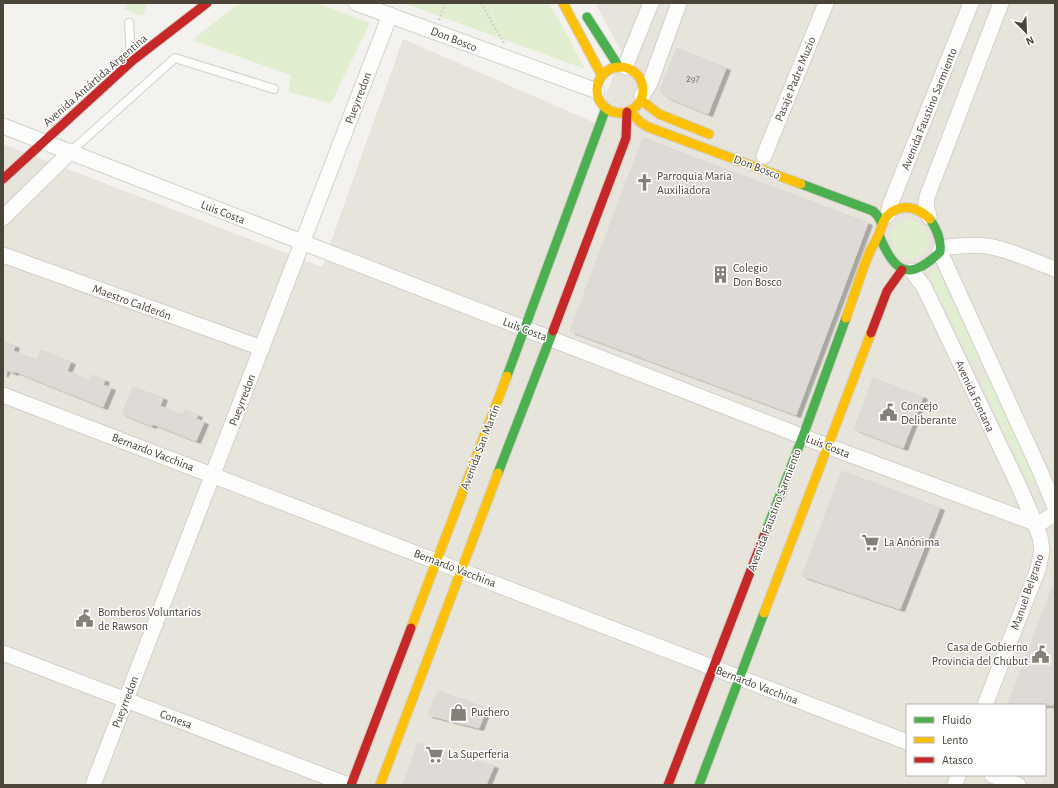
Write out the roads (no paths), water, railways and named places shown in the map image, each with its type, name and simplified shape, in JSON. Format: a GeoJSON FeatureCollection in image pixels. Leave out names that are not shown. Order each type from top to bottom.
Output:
{"type":"FeatureCollection","features":[{"type":"Feature","properties":{"kind":"main road","name":"Avenida Antártida Argentina"},"geometry":{"type":"LineString","coordinates":[[3,179],[132,61],[206,3]]}},
{"type":"Feature","properties":{"kind":"main road"},"geometry":{"type":"LineString","coordinates":[[563,3],[602,76]]}},
{"type":"Feature","properties":{"kind":"main road"},"geometry":{"type":"LineString","coordinates":[[583,8],[606,48],[622,67]]}},
{"type":"Feature","properties":{"kind":"main road"},"geometry":{"type":"LineString","coordinates":[[622,67],[631,70],[641,79],[643,90],[642,98],[634,108],[628,112],[611,112],[598,98],[597,85],[602,76],[613,68],[622,67]]}},
{"type":"Feature","properties":{"kind":"main road"},"geometry":{"type":"LineString","coordinates":[[642,98],[659,114],[715,136]]}},
{"type":"Feature","properties":{"kind":"main road","name":"Avenida San Martín"},"geometry":{"type":"LineString","coordinates":[[351,785],[525,329],[606,108]]}},
{"type":"Feature","properties":{"kind":"main road"},"geometry":{"type":"LineString","coordinates":[[380,785],[626,138],[628,112]]}},
{"type":"Feature","properties":{"kind":"main road","name":"Don Bosco"},"geometry":{"type":"LineString","coordinates":[[628,112],[648,127],[872,211],[878,216],[888,211]]}},
{"type":"Feature","properties":{"kind":"main road"},"geometry":{"type":"LineString","coordinates":[[699,785],[887,291],[894,280],[907,270],[928,265],[941,250],[937,232],[929,217],[918,208],[908,207],[888,211]]}},
{"type":"Feature","properties":{"kind":"main road","name":"Avenida Faustino Sarmiento"},"geometry":{"type":"LineString","coordinates":[[668,785],[803,436],[870,251],[879,235],[888,211]]}},
{"type":"Feature","properties":{"kind":"main road"},"geometry":{"type":"LineString","coordinates":[[879,235],[889,258],[907,270]]}},
{"type":"Feature","properties":{"kind":"street","name":"Don Bosco"},"geometry":{"type":"LineString","coordinates":[[356,3],[597,91]]}},
{"type":"Feature","properties":{"kind":"street"},"geometry":{"type":"LineString","coordinates":[[622,67],[651,3]]}},
{"type":"Feature","properties":{"kind":"street"},"geometry":{"type":"LineString","coordinates":[[642,98],[650,82],[679,3]]}},
{"type":"Feature","properties":{"kind":"street","name":"Pasaje Padre Muzio"},"geometry":{"type":"LineString","coordinates":[[764,156],[826,3]]}},
{"type":"Feature","properties":{"kind":"street","name":"Avenida Faustino Sarmiento"},"geometry":{"type":"LineString","coordinates":[[888,211],[971,3]]}},
{"type":"Feature","properties":{"kind":"street"},"geometry":{"type":"LineString","coordinates":[[929,217],[926,204],[927,197],[1001,3]]}},
{"type":"Feature","properties":{"kind":"street","name":"Pueyrredon"},"geometry":{"type":"LineString","coordinates":[[93,785],[390,15]]}},
{"type":"Feature","properties":{"kind":"street","name":"Luis Costa"},"geometry":{"type":"LineString","coordinates":[[4,128],[43,141],[827,446],[1035,523]]}},
{"type":"Feature","properties":{"kind":"street"},"geometry":{"type":"LineString","coordinates":[[3,218],[70,152]]}},
{"type":"Feature","properties":{"kind":"street"},"geometry":{"type":"LineString","coordinates":[[1035,523],[1042,522],[1053,513],[1040,471],[941,250],[965,246],[987,246],[1004,250],[1055,269]]}},
{"type":"Feature","properties":{"kind":"street","name":"Maestro Calderón"},"geometry":{"type":"LineString","coordinates":[[3,255],[262,348]]}},
{"type":"Feature","properties":{"kind":"street","name":"Avenida Fontana"},"geometry":{"type":"LineString","coordinates":[[907,270],[924,287],[1035,523]]}},
{"type":"Feature","properties":{"kind":"street","name":"Bernardo Vacchina"},"geometry":{"type":"LineString","coordinates":[[3,394],[906,742]]}},
{"type":"Feature","properties":{"kind":"street","name":"Manuel Belgrano"},"geometry":{"type":"LineString","coordinates":[[985,704],[1038,569],[1042,550],[1040,537],[1035,523]]}},
{"type":"Feature","properties":{"kind":"street","name":"Conesa"},"geometry":{"type":"LineString","coordinates":[[3,653],[348,785]]}},
{"type":"Feature","properties":{"kind":"street"},"geometry":{"type":"LineString","coordinates":[[995,776],[1018,785]]}},
{"type":"Feature","properties":{"kind":"lane"},"geometry":{"type":"LineString","coordinates":[[129,23],[132,61]]}},
{"type":"Feature","properties":{"kind":"lane"},"geometry":{"type":"LineString","coordinates":[[70,152],[175,58],[274,89]]}},
{"type":"Feature","properties":{"kind":"place","name":"Parroquia Maria Auxiliadora"},"geometry":{"type":"Point","coordinates":[644,183]}},
{"type":"Feature","properties":{"kind":"place","name":"Colegio Don Bosco"},"geometry":{"type":"Point","coordinates":[720,275]}},
{"type":"Feature","properties":{"kind":"place","name":"Concejo Deliberante"},"geometry":{"type":"Point","coordinates":[888,413]}},
{"type":"Feature","properties":{"kind":"place","name":"La Anónima"},"geometry":{"type":"Point","coordinates":[871,542]}},
{"type":"Feature","properties":{"kind":"place","name":"Bomberos Voluntarios de Rawson"},"geometry":{"type":"Point","coordinates":[85,619]}},
{"type":"Feature","properties":{"kind":"place","name":"Casa de Gobierno Provincia del Chubut"},"geometry":{"type":"Point","coordinates":[1041,654]}},
{"type":"Feature","properties":{"kind":"place","name":"Puchero"},"geometry":{"type":"Point","coordinates":[458,712]}},
{"type":"Feature","properties":{"kind":"place","name":"La Superferia"},"geometry":{"type":"Point","coordinates":[435,754]}}]}
